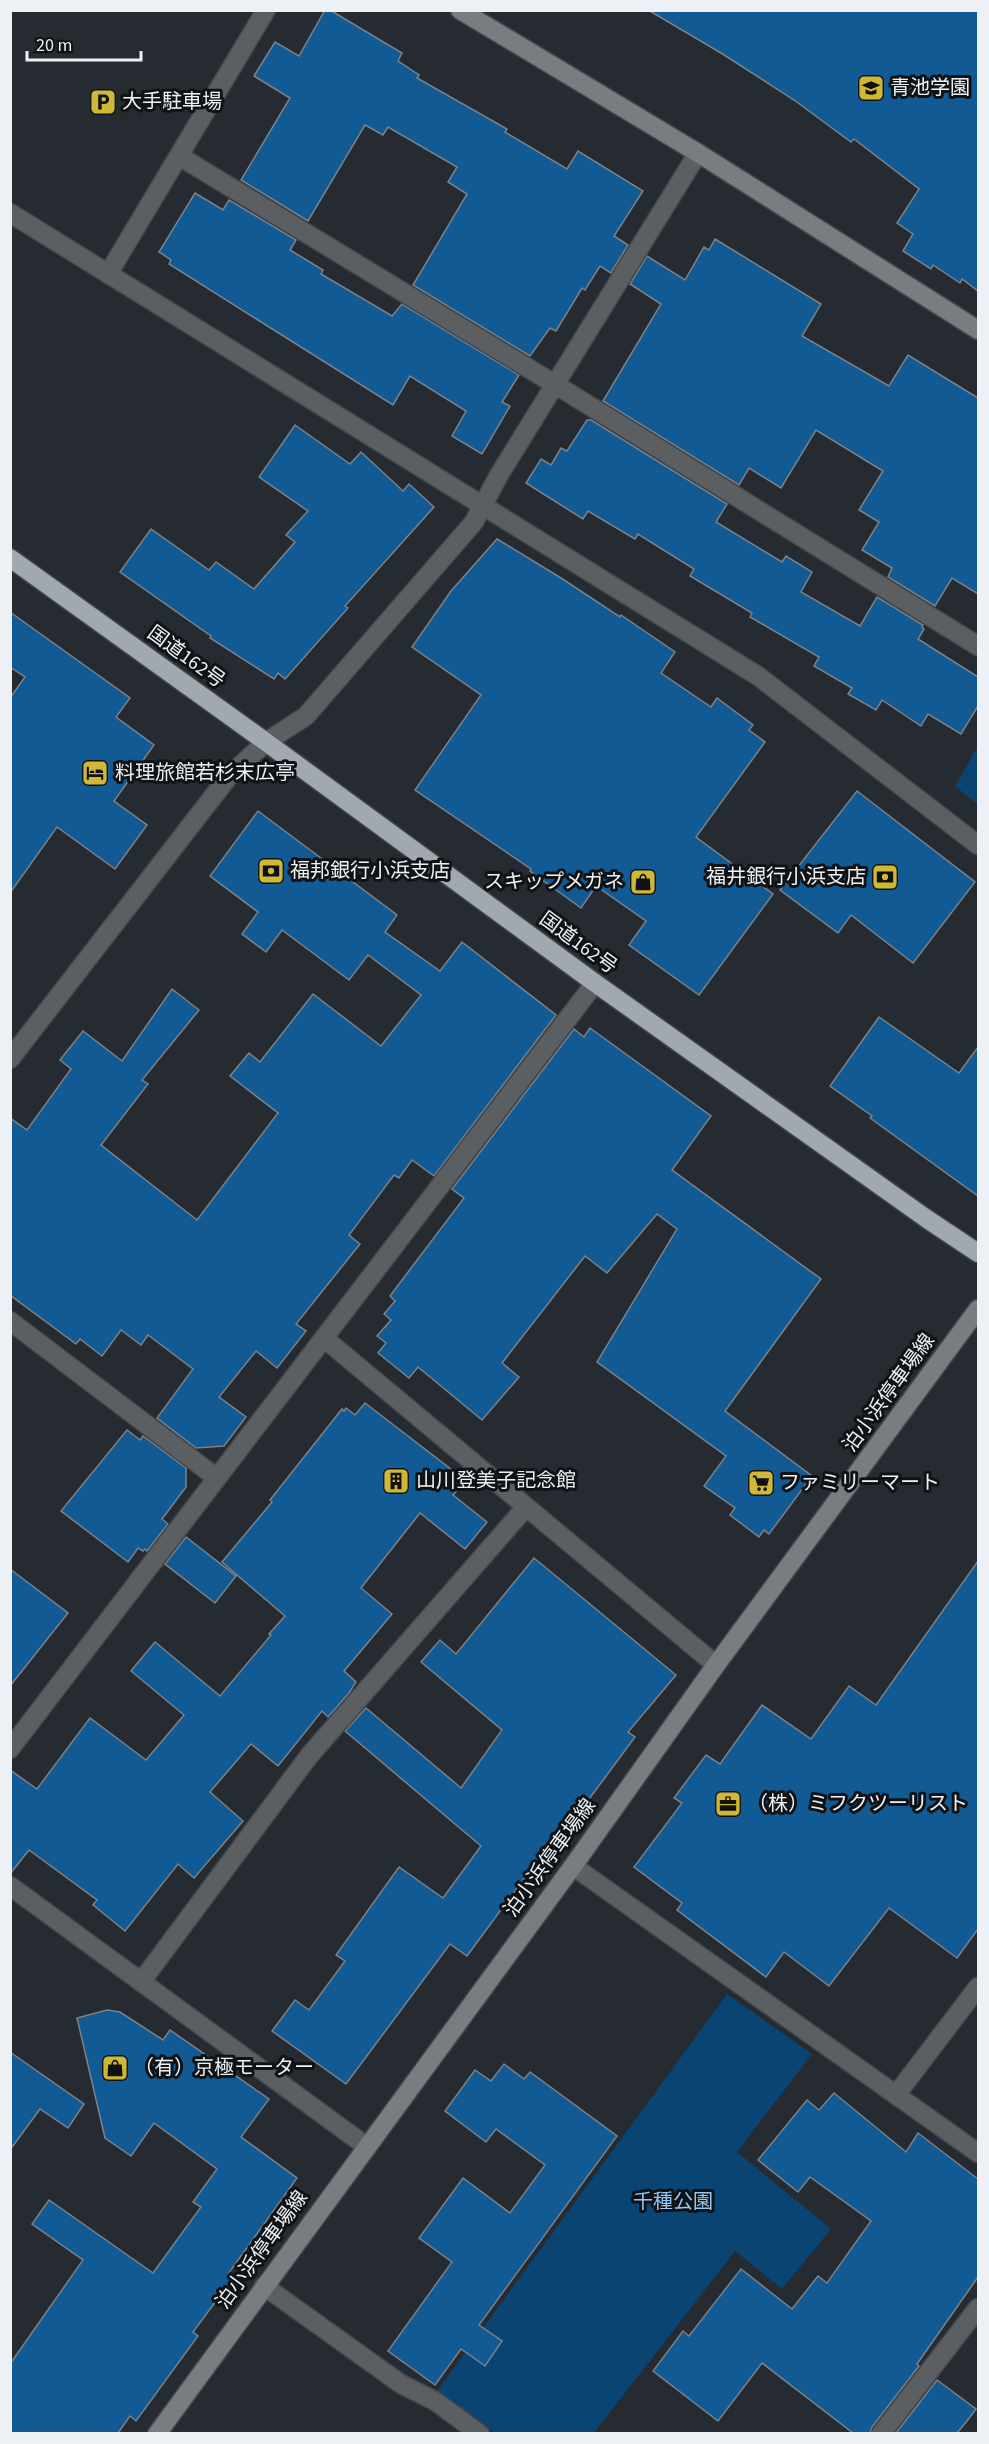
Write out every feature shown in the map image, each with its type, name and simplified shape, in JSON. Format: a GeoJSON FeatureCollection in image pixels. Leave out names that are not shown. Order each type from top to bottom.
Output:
{"type":"FeatureCollection","features":[{"type":"Feature","properties":{"kind":"highway","name":"国道162号"},"geometry":{"type":"LineString","coordinates":[[10,558],[595,983],[978,1253]]}},
{"type":"Feature","properties":{"kind":"main road"},"geometry":{"type":"LineString","coordinates":[[460,10],[698,153],[978,330]]}},
{"type":"Feature","properties":{"kind":"main road","name":"泊小浜停車場線"},"geometry":{"type":"LineString","coordinates":[[157,2433],[978,1309]]}},
{"type":"Feature","properties":{"kind":"street"},"geometry":{"type":"LineString","coordinates":[[108,274],[266,10]]}},
{"type":"Feature","properties":{"kind":"street"},"geometry":{"type":"LineString","coordinates":[[10,1059],[229,776],[266,742],[306,716],[474,522],[499,475],[698,153]]}},
{"type":"Feature","properties":{"kind":"street"},"geometry":{"type":"LineString","coordinates":[[179,156],[556,385],[978,646]]}},
{"type":"Feature","properties":{"kind":"street"},"geometry":{"type":"LineString","coordinates":[[10,213],[758,676],[978,845]]}},
{"type":"Feature","properties":{"kind":"street"},"geometry":{"type":"LineString","coordinates":[[10,1749],[595,983]]}},
{"type":"Feature","properties":{"kind":"street"},"geometry":{"type":"LineString","coordinates":[[10,1321],[217,1478]]}},
{"type":"Feature","properties":{"kind":"street"},"geometry":{"type":"LineString","coordinates":[[325,1339],[716,1665]]}},
{"type":"Feature","properties":{"kind":"street"},"geometry":{"type":"LineString","coordinates":[[141,1982],[309,1756],[526,1507]]}},
{"type":"Feature","properties":{"kind":"street"},"geometry":{"type":"LineString","coordinates":[[573,1866],[978,2153]]}},
{"type":"Feature","properties":{"kind":"street"},"geometry":{"type":"LineString","coordinates":[[10,1886],[366,2146]]}},
{"type":"Feature","properties":{"kind":"street"},"geometry":{"type":"LineString","coordinates":[[896,2095],[978,1986]]}},
{"type":"Feature","properties":{"kind":"street"},"geometry":{"type":"LineString","coordinates":[[264,2286],[401,2384],[435,2400],[480,2433]]}},
{"type":"Feature","properties":{"kind":"street"},"geometry":{"type":"LineString","coordinates":[[881,2433],[978,2308]]}},
{"type":"Feature","properties":{"kind":"green space"},"geometry":{"type":"Polygon","coordinates":[[[978,746],[978,805],[955,786],[978,746]]]}},
{"type":"Feature","properties":{"kind":"green space","name":"千種公園"},"geometry":{"type":"Polygon","coordinates":[[[727,1994],[812,2054],[737,2152],[831,2229],[782,2289],[735,2251],[594,2433],[495,2433],[437,2391],[727,1994]]]}},
{"type":"Feature","properties":{"kind":"building"},"geometry":{"type":"Polygon","coordinates":[[[325,10],[330,10],[402,53],[398,61],[419,75],[417,78],[507,129],[505,132],[567,169],[578,151],[643,191],[614,236],[628,245],[611,273],[600,266],[585,290],[582,288],[556,331],[550,328],[530,356],[413,285],[467,194],[448,182],[457,167],[388,127],[383,135],[365,125],[308,221],[241,180],[290,98],[254,76],[275,42],[299,56],[325,10]]]}},
{"type":"Feature","properties":{"kind":"building"},"geometry":{"type":"Polygon","coordinates":[[[648,10],[978,10],[978,291],[962,279],[960,283],[933,265],[931,269],[903,251],[913,234],[897,223],[919,189],[854,139],[851,142],[794,100],[648,10]]]}},
{"type":"Feature","properties":{"kind":"building"},"geometry":{"type":"Polygon","coordinates":[[[195,193],[223,210],[229,200],[296,240],[290,250],[323,270],[321,274],[392,316],[402,304],[519,375],[502,402],[510,406],[482,454],[452,436],[466,411],[410,376],[393,405],[169,264],[171,260],[159,252],[195,193]]]}},
{"type":"Feature","properties":{"kind":"building"},"geometry":{"type":"Polygon","coordinates":[[[715,239],[821,304],[802,336],[889,386],[908,355],[978,398],[978,594],[952,578],[935,606],[888,577],[892,568],[862,550],[879,522],[859,510],[883,471],[816,430],[781,488],[749,468],[739,485],[603,401],[661,304],[630,284],[647,256],[685,280],[704,247],[709,250],[715,239]]]}},
{"type":"Feature","properties":{"kind":"building"},"geometry":{"type":"Polygon","coordinates":[[[587,420],[591,420],[727,504],[716,522],[782,562],[786,556],[812,572],[801,592],[860,626],[877,597],[923,625],[924,629],[918,639],[978,677],[978,706],[961,734],[928,714],[921,726],[882,700],[876,710],[848,694],[852,688],[814,666],[819,657],[750,617],[752,613],[690,576],[694,569],[638,534],[635,539],[588,511],[583,519],[526,483],[541,459],[551,465],[561,448],[567,451],[587,420]]]}},
{"type":"Feature","properties":{"kind":"building"},"geometry":{"type":"Polygon","coordinates":[[[295,425],[350,464],[361,452],[403,491],[409,484],[434,507],[345,606],[348,608],[285,679],[278,673],[274,679],[210,638],[211,636],[120,572],[151,529],[209,570],[216,562],[254,589],[295,542],[286,535],[308,511],[259,477],[295,425]]]}},
{"type":"Feature","properties":{"kind":"building"},"geometry":{"type":"Polygon","coordinates":[[[497,539],[620,617],[621,615],[675,652],[661,673],[711,707],[717,698],[753,725],[749,730],[765,742],[696,837],[773,894],[699,995],[629,945],[646,921],[596,886],[581,908],[530,871],[531,869],[415,790],[481,695],[412,647],[451,591],[497,539]]]}},
{"type":"Feature","properties":{"kind":"building","name":"料理旅館若杉末広亭"},"geometry":{"type":"Polygon","coordinates":[[[10,612],[130,698],[116,717],[154,745],[114,801],[147,825],[115,869],[57,827],[10,893],[10,698],[25,677],[10,667],[10,612]]]}},
{"type":"Feature","properties":{"kind":"building","name":"福井銀行小浜支店"},"geometry":{"type":"Polygon","coordinates":[[[857,791],[975,882],[913,963],[851,915],[838,933],[780,890],[857,791]]]}},
{"type":"Feature","properties":{"kind":"building"},"geometry":{"type":"Polygon","coordinates":[[[258,811],[397,915],[385,932],[440,971],[462,942],[556,1015],[434,1176],[412,1160],[399,1178],[394,1175],[349,1235],[360,1244],[296,1324],[306,1331],[277,1368],[256,1351],[219,1397],[246,1417],[224,1446],[196,1448],[157,1418],[193,1369],[148,1335],[141,1345],[121,1330],[102,1356],[80,1339],[76,1344],[10,1295],[10,1118],[27,1130],[71,1069],[60,1060],[83,1031],[122,1061],[172,989],[199,1010],[142,1080],[148,1084],[101,1145],[197,1220],[278,1113],[230,1076],[249,1053],[260,1062],[313,994],[381,1046],[421,995],[368,955],[349,980],[282,930],[266,952],[242,934],[258,912],[210,876],[258,811]]]}},
{"type":"Feature","properties":{"kind":"building"},"geometry":{"type":"Polygon","coordinates":[[[879,1017],[959,1073],[978,1047],[978,1196],[870,1118],[872,1116],[830,1086],[879,1017]]]}},
{"type":"Feature","properties":{"kind":"building"},"geometry":{"type":"Polygon","coordinates":[[[590,1028],[711,1116],[672,1170],[821,1279],[725,1411],[812,1476],[769,1534],[764,1530],[759,1537],[730,1515],[735,1508],[704,1486],[726,1456],[597,1362],[677,1229],[657,1214],[607,1273],[585,1256],[502,1363],[519,1377],[482,1420],[418,1367],[409,1378],[378,1353],[386,1343],[377,1336],[391,1320],[384,1314],[395,1301],[390,1296],[464,1198],[452,1189],[574,1029],[584,1037],[590,1028]]]}},
{"type":"Feature","properties":{"kind":"building"},"geometry":{"type":"Polygon","coordinates":[[[365,1403],[465,1480],[453,1495],[487,1522],[465,1549],[420,1513],[361,1588],[392,1614],[344,1671],[356,1682],[349,1693],[328,1717],[322,1711],[278,1766],[251,1744],[210,1792],[243,1821],[194,1878],[178,1864],[125,1931],[93,1905],[97,1900],[29,1850],[10,1874],[10,1770],[37,1789],[90,1718],[146,1760],[184,1715],[131,1671],[155,1642],[220,1696],[271,1635],[269,1634],[285,1616],[222,1562],[272,1502],[270,1500],[342,1409],[344,1411],[346,1408],[355,1415],[365,1403]]]}},
{"type":"Feature","properties":{"kind":"building"},"geometry":{"type":"Polygon","coordinates":[[[127,1430],[140,1440],[143,1436],[186,1468],[186,1487],[162,1519],[168,1524],[147,1551],[138,1548],[128,1562],[61,1511],[127,1430]]]}},
{"type":"Feature","properties":{"kind":"building"},"geometry":{"type":"Polygon","coordinates":[[[186,1537],[236,1576],[215,1603],[165,1564],[186,1537]]]}},
{"type":"Feature","properties":{"kind":"building"},"geometry":{"type":"Polygon","coordinates":[[[534,1558],[676,1675],[628,1732],[635,1737],[538,1868],[534,1865],[467,1956],[450,1944],[346,2084],[272,2031],[295,2000],[309,2010],[345,1961],[336,1955],[399,1867],[443,1898],[481,1846],[345,1731],[366,1708],[461,1788],[502,1730],[421,1662],[440,1640],[456,1654],[534,1558]]]}},
{"type":"Feature","properties":{"kind":"building"},"geometry":{"type":"Polygon","coordinates":[[[978,1561],[978,1929],[957,1958],[889,1908],[829,1986],[784,1952],[766,1977],[677,1910],[682,1903],[634,1867],[682,1803],[674,1798],[706,1755],[720,1764],[762,1705],[811,1739],[849,1686],[876,1705],[978,1561]]]}},
{"type":"Feature","properties":{"kind":"building"},"geometry":{"type":"Polygon","coordinates":[[[10,1569],[68,1613],[10,1686],[10,1569]]]}},
{"type":"Feature","properties":{"kind":"building"},"geometry":{"type":"Polygon","coordinates":[[[107,2010],[120,2012],[163,2040],[170,2030],[269,2099],[241,2137],[297,2178],[228,2274],[233,2278],[193,2332],[198,2336],[136,2421],[130,2416],[118,2433],[10,2433],[10,2364],[83,2260],[32,2224],[49,2200],[153,2273],[201,2207],[193,2202],[217,2169],[154,2123],[131,2156],[105,2138],[77,2018],[107,2010]]]}},
{"type":"Feature","properties":{"kind":"building"},"geometry":{"type":"Polygon","coordinates":[[[10,2052],[84,2104],[68,2128],[40,2109],[10,2150],[10,2052]]]}},
{"type":"Feature","properties":{"kind":"building"},"geometry":{"type":"Polygon","coordinates":[[[504,2064],[524,2079],[530,2072],[617,2136],[479,2325],[502,2341],[485,2366],[461,2349],[435,2385],[388,2351],[452,2262],[419,2238],[463,2178],[510,2213],[545,2165],[496,2129],[486,2142],[445,2111],[475,2070],[491,2081],[504,2064]]]}},
{"type":"Feature","properties":{"kind":"building"},"geometry":{"type":"Polygon","coordinates":[[[834,2093],[906,2152],[918,2133],[978,2179],[978,2277],[917,2364],[919,2366],[872,2427],[870,2433],[853,2433],[762,2363],[718,2421],[653,2371],[683,2331],[689,2336],[741,2269],[792,2309],[818,2276],[827,2283],[871,2221],[810,2177],[798,2192],[758,2160],[807,2100],[819,2110],[834,2093]]]}},
{"type":"Feature","properties":{"kind":"building"},"geometry":{"type":"Polygon","coordinates":[[[937,2380],[976,2409],[967,2421],[957,2433],[896,2433],[937,2380]]]}},
{"type":"Feature","properties":{"kind":"place","name":"青池学園"},"geometry":{"type":"Point","coordinates":[871,88]}},
{"type":"Feature","properties":{"kind":"place","name":"大手駐車場"},"geometry":{"type":"Point","coordinates":[103,102]}},
{"type":"Feature","properties":{"kind":"place","name":"料理旅館若杉末広亭"},"geometry":{"type":"Point","coordinates":[95,773]}},
{"type":"Feature","properties":{"kind":"place","name":"福邦銀行小浜支店"},"geometry":{"type":"Point","coordinates":[271,871]}},
{"type":"Feature","properties":{"kind":"place","name":"福井銀行小浜支店"},"geometry":{"type":"Point","coordinates":[885,877]}},
{"type":"Feature","properties":{"kind":"place","name":"スキップメガネ"},"geometry":{"type":"Point","coordinates":[643,882]}},
{"type":"Feature","properties":{"kind":"place","name":"山川登美子記念館"},"geometry":{"type":"Point","coordinates":[396,1481]}},
{"type":"Feature","properties":{"kind":"place","name":"ファミリーマート"},"geometry":{"type":"Point","coordinates":[761,1483]}},
{"type":"Feature","properties":{"kind":"place","name":"（株）ミフクツーリスト"},"geometry":{"type":"Point","coordinates":[728,1804]}},
{"type":"Feature","properties":{"kind":"place","name":"（有）京極モーター"},"geometry":{"type":"Point","coordinates":[115,2068]}}]}
